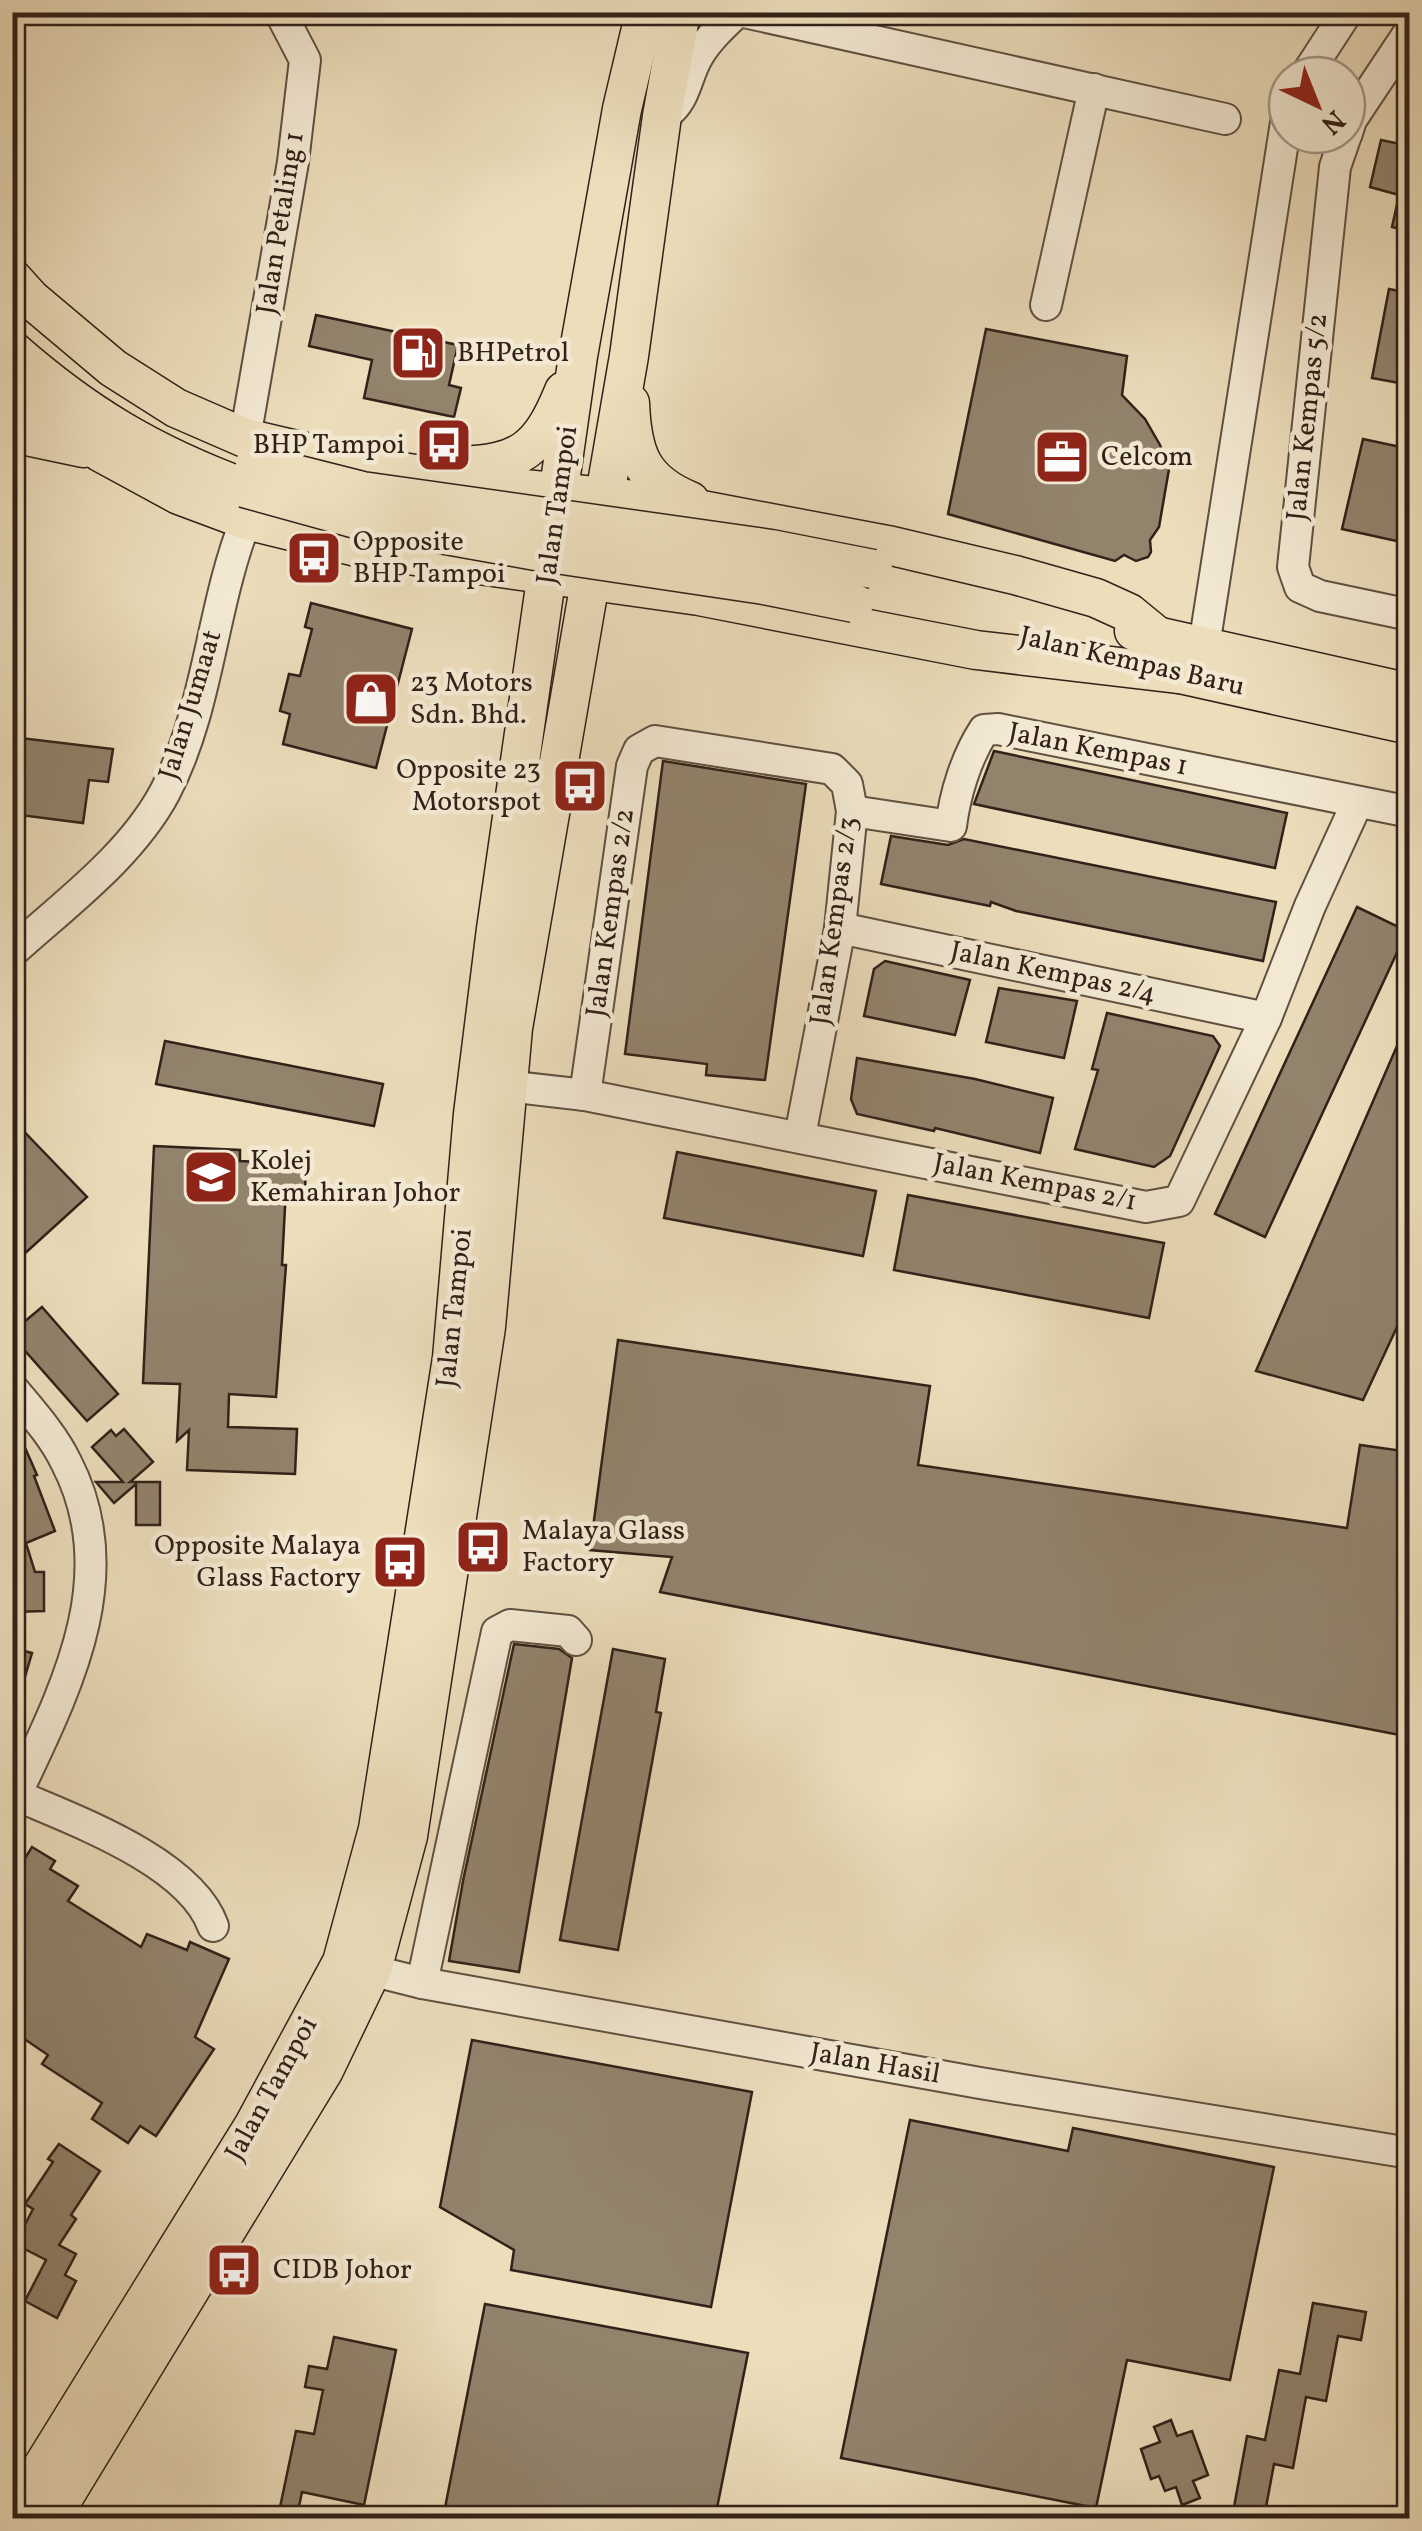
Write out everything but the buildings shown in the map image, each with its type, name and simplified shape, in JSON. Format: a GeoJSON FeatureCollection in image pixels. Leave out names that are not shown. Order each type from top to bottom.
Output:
{"type":"FeatureCollection","features":[{"type":"Feature","properties":{"kind":"main road","name":"Jalan Tampoi"},"geometry":{"type":"LineString","coordinates":[[12,2516],[357,1966],[449,1378],[473,1114],[578,356],[622,109],[645,12]]}},
{"type":"Feature","properties":{"kind":"main road","name":"Jalan Tampoi"},"geometry":{"type":"LineString","coordinates":[[51,2518],[324,2070],[357,1966],[408,1836],[486,1327],[506,1086],[628,356],[681,12]]}},
{"type":"Feature","properties":{"kind":"main road"},"geometry":{"type":"LineString","coordinates":[[12,278],[112,368],[176,408],[248,478]]}},
{"type":"Feature","properties":{"kind":"main road"},"geometry":{"type":"LineString","coordinates":[[12,312],[76,369],[364,549],[699,596],[976,650],[1178,674]]}},
{"type":"Feature","properties":{"kind":"main road"},"geometry":{"type":"LineString","coordinates":[[12,350],[56,389],[105,424],[188,468],[248,478]]}},
{"type":"Feature","properties":{"kind":"main road"},"geometry":{"type":"LineString","coordinates":[[12,385],[100,452],[179,495],[248,478],[490,465],[527,451],[541,438],[578,356]]}},
{"type":"Feature","properties":{"kind":"main road"},"geometry":{"type":"LineString","coordinates":[[628,356],[631,418],[642,465],[661,486],[722,514]]}},
{"type":"Feature","properties":{"kind":"main road"},"geometry":{"type":"LineString","coordinates":[[12,433],[100,452]]}},
{"type":"Feature","properties":{"kind":"main road"},"geometry":{"type":"LineString","coordinates":[[384,468],[495,486],[665,502],[892,546],[1096,598],[1130,613],[1158,636]]}},
{"type":"Feature","properties":{"kind":"main road","name":"Jalan Kempas Baru"},"geometry":{"type":"LineString","coordinates":[[248,478],[772,548],[1410,693]]}},
{"type":"Feature","properties":{"kind":"main road","name":"Jalan Kempas Baru"},"geometry":{"type":"LineString","coordinates":[[248,478],[356,519],[764,585],[1022,637],[1410,724]]}},
{"type":"Feature","properties":{"kind":"main road"},"geometry":{"type":"LineString","coordinates":[[478,567],[500,551],[506,540],[508,515],[495,486]]}},
{"type":"Feature","properties":{"kind":"main road"},"geometry":{"type":"LineString","coordinates":[[642,590],[622,565],[621,549],[636,522],[665,502]]}},
{"type":"Feature","properties":{"kind":"main road"},"geometry":{"type":"LineString","coordinates":[[478,567],[502,582],[516,600],[524,642],[509,760],[510,835]]}},
{"type":"Feature","properties":{"kind":"main road"},"geometry":{"type":"LineString","coordinates":[[560,757],[589,639],[600,624],[616,614],[699,596]]}},
{"type":"Feature","properties":{"kind":"street","name":"Jalan Petaling 1"},"geometry":{"type":"LineString","coordinates":[[248,478],[305,60],[280,12]]}},
{"type":"Feature","properties":{"kind":"street"},"geometry":{"type":"LineString","coordinates":[[662,116],[682,97],[696,59],[716,31],[740,12],[1225,119]]}},
{"type":"Feature","properties":{"kind":"street"},"geometry":{"type":"LineString","coordinates":[[1299,55],[1301,47],[1328,16]]}},
{"type":"Feature","properties":{"kind":"street"},"geometry":{"type":"LineString","coordinates":[[1313,55],[1328,16]]}},
{"type":"Feature","properties":{"kind":"street","name":"Jalan Kempas 5/2"},"geometry":{"type":"LineString","coordinates":[[1367,97],[1410,31]]}},
{"type":"Feature","properties":{"kind":"street"},"geometry":{"type":"LineString","coordinates":[[1046,306],[1094,88]]}},
{"type":"Feature","properties":{"kind":"street"},"geometry":{"type":"LineString","coordinates":[[1204,646],[1281,155]]}},
{"type":"Feature","properties":{"kind":"street","name":"Jalan Kempas 5/2"},"geometry":{"type":"LineString","coordinates":[[1339,155],[1335,167],[1294,567],[1300,587],[1320,596],[1410,615]]}},
{"type":"Feature","properties":{"kind":"street","name":"Jalan Jumaat"},"geometry":{"type":"LineString","coordinates":[[12,952],[130,841],[165,792],[191,724],[248,478]]}},
{"type":"Feature","properties":{"kind":"street","name":"Jalan Kempas 1"},"geometry":{"type":"LineString","coordinates":[[852,811],[950,826],[974,744],[984,730],[998,729],[1410,812]]}},
{"type":"Feature","properties":{"kind":"street","name":"Jalan Kempas 2/3"},"geometry":{"type":"LineString","coordinates":[[655,741],[832,769],[848,784],[852,811],[840,928],[800,1136]]}},
{"type":"Feature","properties":{"kind":"street","name":"Jalan Kempas 2/2"},"geometry":{"type":"LineString","coordinates":[[585,1095],[632,766],[639,750],[655,741]]}},
{"type":"Feature","properties":{"kind":"street","name":"Jalan Kempas 2/1"},"geometry":{"type":"LineString","coordinates":[[506,1086],[585,1095],[1146,1206],[1179,1201],[1266,1018],[1310,906],[1357,803]]}},
{"type":"Feature","properties":{"kind":"street","name":"Jalan Kempas 2/4"},"geometry":{"type":"LineString","coordinates":[[840,928],[1266,1018]]}},
{"type":"Feature","properties":{"kind":"street"},"geometry":{"type":"LineString","coordinates":[[473,1114],[487,1097],[506,1086]]}},
{"type":"Feature","properties":{"kind":"street"},"geometry":{"type":"LineString","coordinates":[[12,1388],[66,1461],[83,1503],[92,1543],[92,1586],[82,1638],[62,1694],[14,1799],[128,1846],[191,1888],[208,1910],[213,1926]]}},
{"type":"Feature","properties":{"kind":"street"},"geometry":{"type":"LineString","coordinates":[[422,1983],[497,1632],[510,1625],[568,1631],[576,1640]]}},
{"type":"Feature","properties":{"kind":"street","name":"Jalan Hasil"},"geometry":{"type":"LineString","coordinates":[[357,1966],[422,1983],[980,2083],[1410,2153]]}},
{"type":"Feature","properties":{"kind":"place","name":"BHPetrol"},"geometry":{"type":"Point","coordinates":[418,353]}},
{"type":"Feature","properties":{"kind":"place","name":"BHP Tampoi"},"geometry":{"type":"Point","coordinates":[444,445]}},
{"type":"Feature","properties":{"kind":"place","name":"Celcom"},"geometry":{"type":"Point","coordinates":[1062,457]}},
{"type":"Feature","properties":{"kind":"place","name":"Opposite BHP Tampoi"},"geometry":{"type":"Point","coordinates":[314,558]}},
{"type":"Feature","properties":{"kind":"place","name":"23 Motors Sdn. Bhd."},"geometry":{"type":"Point","coordinates":[371,699]}},
{"type":"Feature","properties":{"kind":"place","name":"Opposite 23 Motorspot"},"geometry":{"type":"Point","coordinates":[580,786]}},
{"type":"Feature","properties":{"kind":"place","name":"Kolej Kemahiran Johor"},"geometry":{"type":"Point","coordinates":[211,1177]}},
{"type":"Feature","properties":{"kind":"place","name":"Malaya Glass Factory"},"geometry":{"type":"Point","coordinates":[483,1547]}},
{"type":"Feature","properties":{"kind":"place","name":"Opposite Malaya Glass Factory"},"geometry":{"type":"Point","coordinates":[400,1562]}},
{"type":"Feature","properties":{"kind":"place","name":"CIDB Johor"},"geometry":{"type":"Point","coordinates":[234,2270]}}]}
